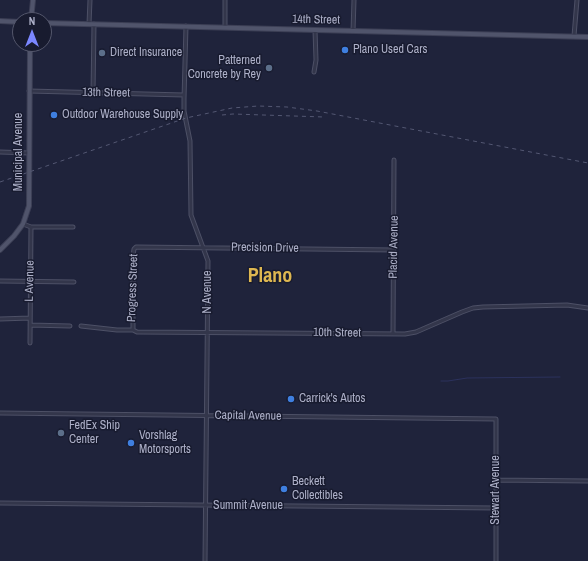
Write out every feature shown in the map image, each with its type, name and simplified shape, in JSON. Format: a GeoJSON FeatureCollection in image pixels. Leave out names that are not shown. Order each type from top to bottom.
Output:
{"type":"FeatureCollection","features":[{"type":"Feature","properties":{"kind":"main road"},"geometry":{"type":"LineString","coordinates":[[32,12],[33,0]]}},
{"type":"Feature","properties":{"kind":"main road"},"geometry":{"type":"LineString","coordinates":[[0,21],[12,22]]}},
{"type":"Feature","properties":{"kind":"main road","name":"14th Street"},"geometry":{"type":"LineString","coordinates":[[52,23],[588,37]]}},
{"type":"Feature","properties":{"kind":"main road","name":"Municipal Avenue"},"geometry":{"type":"LineString","coordinates":[[0,250],[14,236],[23,224],[27,215],[29,200],[30,52]]}},
{"type":"Feature","properties":{"kind":"street"},"geometry":{"type":"LineString","coordinates":[[89,24],[90,0]]}},
{"type":"Feature","properties":{"kind":"street"},"geometry":{"type":"LineString","coordinates":[[225,0],[225,28]]}},
{"type":"Feature","properties":{"kind":"street"},"geometry":{"type":"LineString","coordinates":[[353,31],[354,0]]}},
{"type":"Feature","properties":{"kind":"street"},"geometry":{"type":"LineString","coordinates":[[574,36],[577,0]]}},
{"type":"Feature","properties":{"kind":"street"},"geometry":{"type":"LineString","coordinates":[[93,93],[94,24]]}},
{"type":"Feature","properties":{"kind":"street","name":"N Avenue"},"geometry":{"type":"LineString","coordinates":[[186,26],[184,111],[190,141],[191,215],[208,261],[205,561]]}},
{"type":"Feature","properties":{"kind":"street"},"geometry":{"type":"LineString","coordinates":[[314,72],[316,60],[316,30]]}},
{"type":"Feature","properties":{"kind":"street","name":"13th Street"},"geometry":{"type":"LineString","coordinates":[[29,91],[184,95]]}},
{"type":"Feature","properties":{"kind":"street"},"geometry":{"type":"LineString","coordinates":[[0,152],[29,152]]}},
{"type":"Feature","properties":{"kind":"street","name":"Placid Avenue"},"geometry":{"type":"LineString","coordinates":[[393,334],[394,160]]}},
{"type":"Feature","properties":{"kind":"street"},"geometry":{"type":"LineString","coordinates":[[23,224],[31,227],[73,227]]}},
{"type":"Feature","properties":{"kind":"street","name":"L Avenue"},"geometry":{"type":"LineString","coordinates":[[30,344],[31,227]]}},
{"type":"Feature","properties":{"kind":"street","name":"Precision Drive"},"geometry":{"type":"LineString","coordinates":[[136,247],[394,250]]}},
{"type":"Feature","properties":{"kind":"street","name":"Progress Street"},"geometry":{"type":"LineString","coordinates":[[133,330],[133,256],[134,249],[136,247]]}},
{"type":"Feature","properties":{"kind":"street"},"geometry":{"type":"LineString","coordinates":[[0,281],[74,282]]}},
{"type":"Feature","properties":{"kind":"street","name":"10th Street"},"geometry":{"type":"LineString","coordinates":[[81,326],[117,330],[133,330],[137,332],[405,334],[416,332],[473,308],[567,305],[588,308]]}},
{"type":"Feature","properties":{"kind":"street"},"geometry":{"type":"LineString","coordinates":[[0,319],[30,318]]}},
{"type":"Feature","properties":{"kind":"street"},"geometry":{"type":"LineString","coordinates":[[30,325],[70,326]]}},
{"type":"Feature","properties":{"kind":"street","name":"Capital Avenue"},"geometry":{"type":"LineString","coordinates":[[0,412],[496,419]]}},
{"type":"Feature","properties":{"kind":"street","name":"Stewart Avenue"},"geometry":{"type":"LineString","coordinates":[[496,419],[496,561]]}},
{"type":"Feature","properties":{"kind":"street"},"geometry":{"type":"LineString","coordinates":[[496,480],[588,481]]}},
{"type":"Feature","properties":{"kind":"street","name":"Summit Avenue"},"geometry":{"type":"LineString","coordinates":[[0,503],[496,508]]}},
{"type":"Feature","properties":{"kind":"waterway"},"geometry":{"type":"LineString","coordinates":[[441,381],[467,378],[560,377]]}},
{"type":"Feature","properties":{"kind":"railway"},"geometry":{"type":"LineString","coordinates":[[0,182],[186,118],[232,108],[258,106],[287,107],[317,111],[588,163]]}},
{"type":"Feature","properties":{"kind":"railway"},"geometry":{"type":"LineString","coordinates":[[222,115],[233,114],[324,117]]}},
{"type":"Feature","properties":{"kind":"place","name":"Plano Used Cars"},"geometry":{"type":"Point","coordinates":[345,50]}},
{"type":"Feature","properties":{"kind":"place","name":"Direct Insurance"},"geometry":{"type":"Point","coordinates":[102,53]}},
{"type":"Feature","properties":{"kind":"place","name":"Patterned Concrete by Rey"},"geometry":{"type":"Point","coordinates":[269,68]}},
{"type":"Feature","properties":{"kind":"place","name":"Outdoor Warehouse Supply"},"geometry":{"type":"Point","coordinates":[54,115]}},
{"type":"Feature","properties":{"kind":"place","name":"Carrick's Autos"},"geometry":{"type":"Point","coordinates":[291,399]}},
{"type":"Feature","properties":{"kind":"place","name":"FedEx Ship Center"},"geometry":{"type":"Point","coordinates":[61,433]}},
{"type":"Feature","properties":{"kind":"place","name":"Vorshlag Motorsports"},"geometry":{"type":"Point","coordinates":[131,443]}},
{"type":"Feature","properties":{"kind":"place","name":"Beckett Collectibles"},"geometry":{"type":"Point","coordinates":[284,489]}},
{"type":"Feature","properties":{"kind":"district","name":"Plano"},"geometry":{"type":"Point","coordinates":[270,277]}}]}
